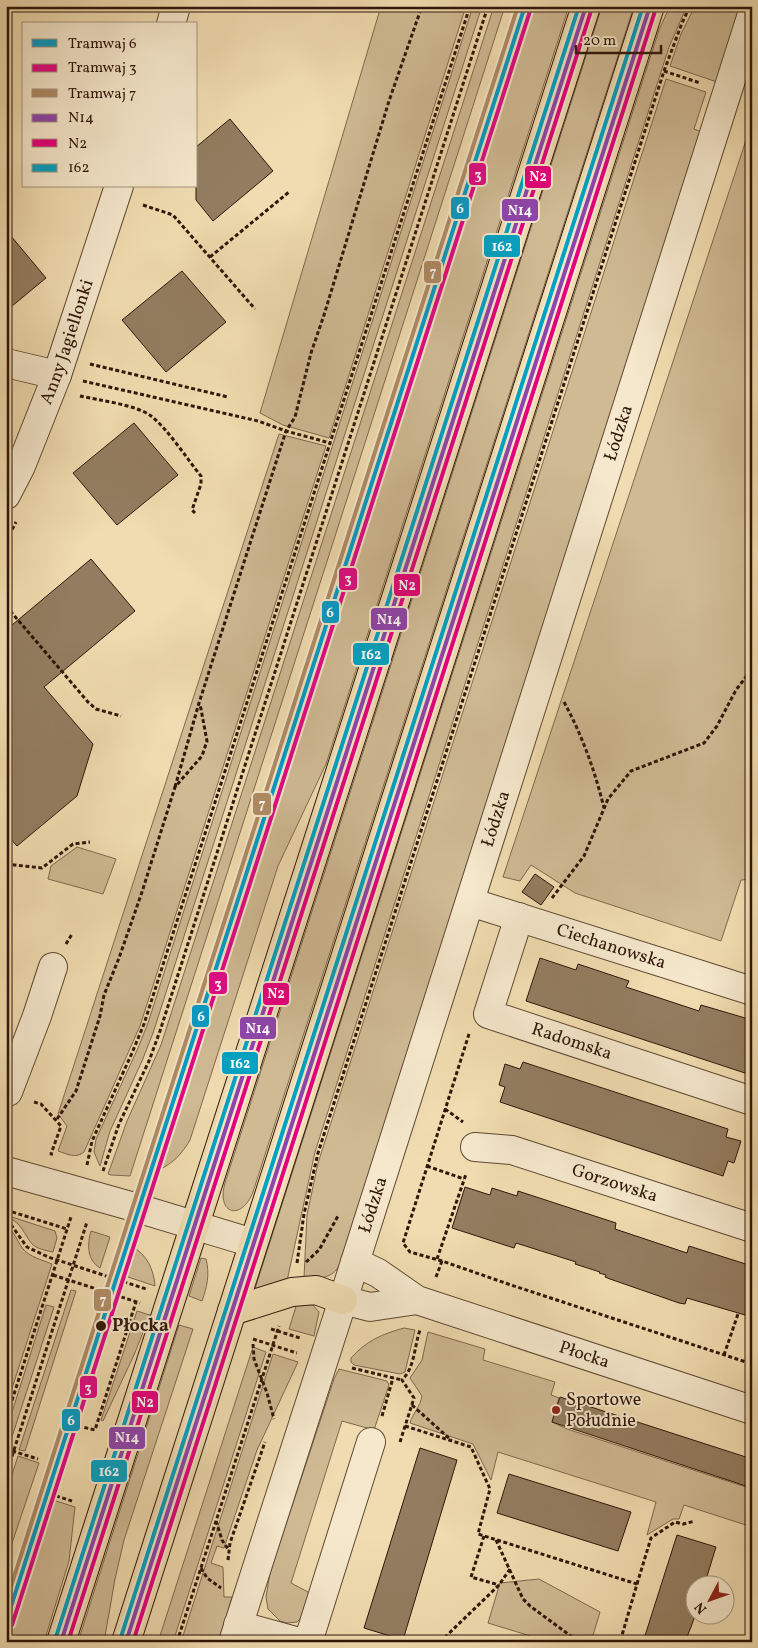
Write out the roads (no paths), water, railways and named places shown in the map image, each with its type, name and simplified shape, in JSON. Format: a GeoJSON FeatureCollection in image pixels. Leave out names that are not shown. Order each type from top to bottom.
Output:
{"type":"FeatureCollection","features":[{"type":"Feature","properties":{"kind":"main road"},"geometry":{"type":"LineString","coordinates":[[61,1642],[586,6]]}},
{"type":"Feature","properties":{"kind":"main road"},"geometry":{"type":"LineString","coordinates":[[126,1642],[650,6]]}},
{"type":"Feature","properties":{"kind":"main road"},"geometry":{"type":"LineString","coordinates":[[232,1311],[292,1292],[316,1290],[344,1300]]}},
{"type":"Feature","properties":{"kind":"street"},"geometry":{"type":"LineString","coordinates":[[171,22],[176,6]]}},
{"type":"Feature","properties":{"kind":"street","name":"Łódzka"},"geometry":{"type":"LineString","coordinates":[[299,1642],[236,1633],[344,1300],[752,14]]}},
{"type":"Feature","properties":{"kind":"street","name":"Anny Jagiellonki"},"geometry":{"type":"LineString","coordinates":[[6,495],[21,466],[57,375],[117,192]]}},
{"type":"Feature","properties":{"kind":"street"},"geometry":{"type":"LineString","coordinates":[[6,363],[57,375]]}},
{"type":"Feature","properties":{"kind":"street","name":"Ciechanowska"},"geometry":{"type":"LineString","coordinates":[[470,902],[752,991]]}},
{"type":"Feature","properties":{"kind":"street","name":"Radomska"},"geometry":{"type":"LineString","coordinates":[[528,920],[488,1014],[752,1101]]}},
{"type":"Feature","properties":{"kind":"street"},"geometry":{"type":"LineString","coordinates":[[6,1092],[8,1092],[37,1016],[53,966]]}},
{"type":"Feature","properties":{"kind":"street","name":"Gorzowska"},"geometry":{"type":"LineString","coordinates":[[475,1147],[512,1150],[752,1228]]}},
{"type":"Feature","properties":{"kind":"street"},"geometry":{"type":"LineString","coordinates":[[6,1171],[254,1243]]}},
{"type":"Feature","properties":{"kind":"street","name":"Płocka"},"geometry":{"type":"LineString","coordinates":[[355,1262],[378,1273],[417,1300],[752,1410]]}},
{"type":"Feature","properties":{"kind":"street","name":"Płocka"},"geometry":{"type":"LineString","coordinates":[[344,1300],[370,1307],[417,1300]]}},
{"type":"Feature","properties":{"kind":"street"},"geometry":{"type":"LineString","coordinates":[[308,1642],[371,1442]]}},
{"type":"Feature","properties":{"kind":"tram line","name":"7"},"geometry":{"type":"LineString","coordinates":[[6,1602],[518,6]]}},
{"type":"Feature","properties":{"kind":"tram line","name":"6"},"geometry":{"type":"LineString","coordinates":[[6,1622],[525,6]]}},
{"type":"Feature","properties":{"kind":"tram line","name":"3"},"geometry":{"type":"LineString","coordinates":[[12,1625],[531,8]]}},
{"type":"Feature","properties":{"kind":"place","name":"Płocka"},"geometry":{"type":"Point","coordinates":[101,1326]}},
{"type":"Feature","properties":{"kind":"place","name":"Sportowe Południe"},"geometry":{"type":"Point","coordinates":[556,1410]}}]}
